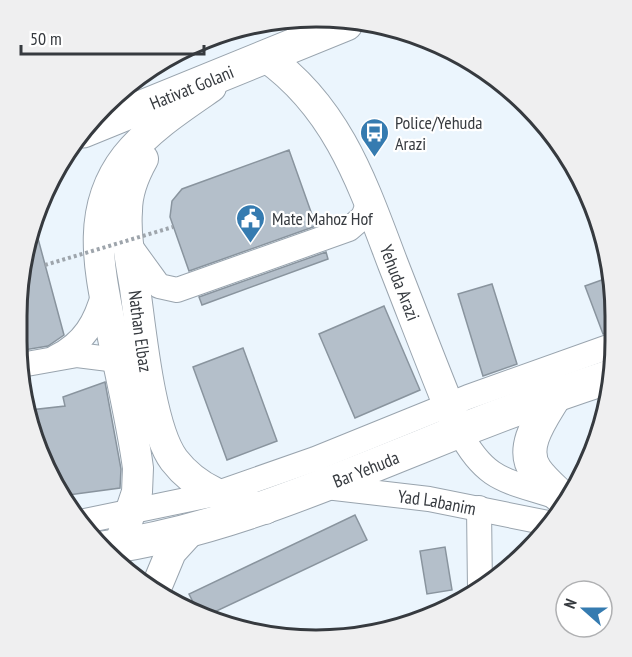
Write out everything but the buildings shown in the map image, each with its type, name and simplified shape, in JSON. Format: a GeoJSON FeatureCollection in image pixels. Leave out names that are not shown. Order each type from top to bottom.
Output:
{"type":"FeatureCollection","features":[{"type":"Feature","properties":{"kind":"highway","name":"Hativat Golani"},"geometry":{"type":"LineString","coordinates":[[100,124],[336,28]]}},
{"type":"Feature","properties":{"kind":"highway","name":"Bar Yehuda"},"geometry":{"type":"LineString","coordinates":[[117,550],[265,508],[320,486],[454,418],[556,394],[603,379]]}},
{"type":"Feature","properties":{"kind":"highway"},"geometry":{"type":"LineString","coordinates":[[556,394],[536,429],[530,457],[535,470],[556,502]]}},
{"type":"Feature","properties":{"kind":"main road","name":"Nathan Elbaz"},"geometry":{"type":"LineString","coordinates":[[114,547],[131,513],[137,492],[138,468],[98,262],[101,214],[115,175],[136,145],[183,106],[252,63]]}},
{"type":"Feature","properties":{"kind":"main road","name":"Yehuda Arazi"},"geometry":{"type":"LineString","coordinates":[[252,63],[292,75],[310,93],[345,147],[454,418]]}},
{"type":"Feature","properties":{"kind":"main road","name":"Nathan Elbaz"},"geometry":{"type":"LineString","coordinates":[[183,106],[153,143],[135,172],[126,211],[143,344],[166,448],[176,463],[215,494],[265,508]]}},
{"type":"Feature","properties":{"kind":"main road"},"geometry":{"type":"LineString","coordinates":[[158,583],[171,552],[192,529]]}},
{"type":"Feature","properties":{"kind":"street"},"geometry":{"type":"LineString","coordinates":[[129,244],[159,286],[177,290],[349,229],[363,217],[369,202]]}},
{"type":"Feature","properties":{"kind":"street"},"geometry":{"type":"LineString","coordinates":[[54,358],[70,350],[84,337],[99,310],[104,292]]}},
{"type":"Feature","properties":{"kind":"street"},"geometry":{"type":"LineString","coordinates":[[90,520],[215,494],[315,459],[454,418],[605,349]]}},
{"type":"Feature","properties":{"kind":"street"},"geometry":{"type":"LineString","coordinates":[[28,363],[86,355],[117,360]]}},
{"type":"Feature","properties":{"kind":"street"},"geometry":{"type":"LineString","coordinates":[[454,418],[480,466],[494,476],[554,504]]}},
{"type":"Feature","properties":{"kind":"street","name":"Yad Labanim"},"geometry":{"type":"LineString","coordinates":[[320,486],[479,508],[552,507]]}},
{"type":"Feature","properties":{"kind":"street"},"geometry":{"type":"LineString","coordinates":[[479,508],[480,579]]}},
{"type":"Feature","properties":{"kind":"path"},"geometry":{"type":"LineString","coordinates":[[45,265],[173,227]]}},
{"type":"Feature","properties":{"kind":"place","name":"Police/Yehuda Arazi"},"geometry":{"type":"Point","coordinates":[374,158]}},
{"type":"Feature","properties":{"kind":"place","name":"Mate Mahoz Hof"},"geometry":{"type":"Point","coordinates":[251,244]}}]}
